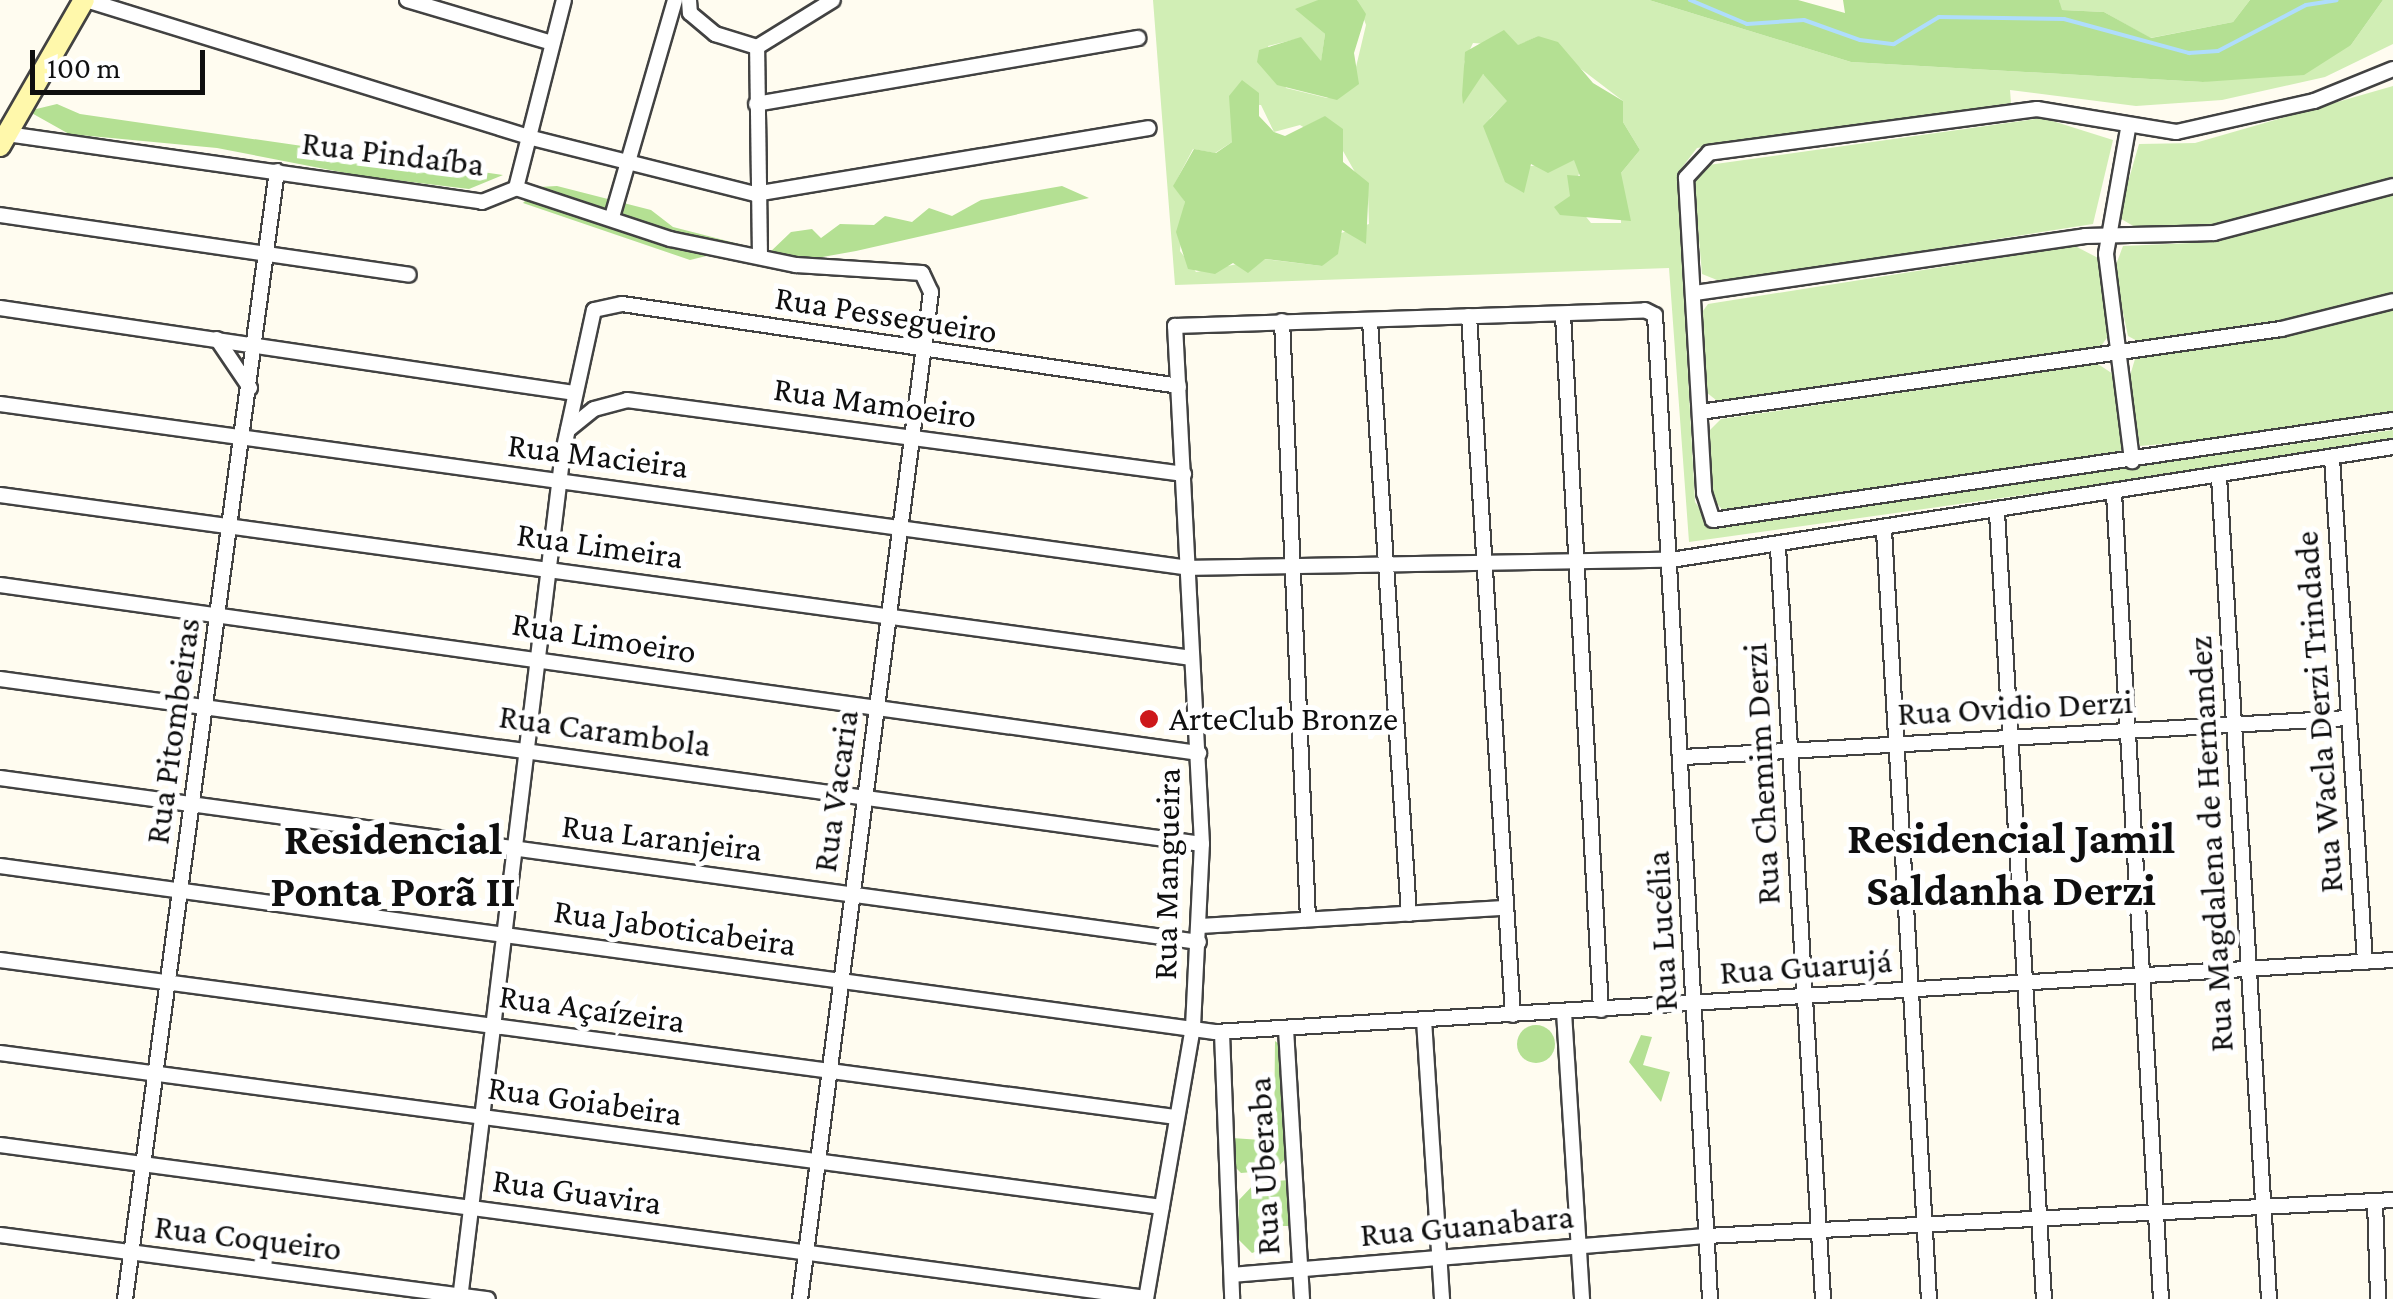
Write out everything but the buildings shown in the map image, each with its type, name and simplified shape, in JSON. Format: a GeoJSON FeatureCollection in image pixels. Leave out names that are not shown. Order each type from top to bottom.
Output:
{"type":"FeatureCollection","features":[{"type":"Feature","properties":{"kind":"main road"},"geometry":{"type":"LineString","coordinates":[[4,140],[85,0]]}},
{"type":"Feature","properties":{"kind":"street"},"geometry":{"type":"LineString","coordinates":[[85,0],[528,136],[755,194],[1148,128]]}},
{"type":"Feature","properties":{"kind":"street"},"geometry":{"type":"LineString","coordinates":[[407,0],[552,43]]}},
{"type":"Feature","properties":{"kind":"street"},"geometry":{"type":"LineString","coordinates":[[516,188],[564,0]]}},
{"type":"Feature","properties":{"kind":"street"},"geometry":{"type":"LineString","coordinates":[[612,216],[675,0]]}},
{"type":"Feature","properties":{"kind":"street"},"geometry":{"type":"LineString","coordinates":[[689,0],[690,13],[715,34],[757,46],[833,0]]}},
{"type":"Feature","properties":{"kind":"street"},"geometry":{"type":"LineString","coordinates":[[756,104],[1138,38]]}},
{"type":"Feature","properties":{"kind":"street"},"geometry":{"type":"LineString","coordinates":[[757,46],[755,194],[760,256]]}},
{"type":"Feature","properties":{"kind":"street"},"geometry":{"type":"LineString","coordinates":[[2393,70],[2314,102],[2194,128],[2128,128],[2038,109],[1700,155],[1686,178],[1704,504],[1714,520],[1729,522],[2393,420]]}},
{"type":"Feature","properties":{"kind":"street"},"geometry":{"type":"LineString","coordinates":[[2128,128],[2106,235],[2132,461]]}},
{"type":"Feature","properties":{"kind":"street","name":"Rua Pindaíba"},"geometry":{"type":"LineString","coordinates":[[4,140],[277,171],[482,202],[516,188],[760,256],[922,274],[931,292]]}},
{"type":"Feature","properties":{"kind":"street","name":"Rua Pitombeiras"},"geometry":{"type":"LineString","coordinates":[[126,1299],[277,171]]}},
{"type":"Feature","properties":{"kind":"street"},"geometry":{"type":"LineString","coordinates":[[1694,293],[2106,235],[2214,233],[2393,186]]}},
{"type":"Feature","properties":{"kind":"street"},"geometry":{"type":"LineString","coordinates":[[0,215],[409,275]]}},
{"type":"Feature","properties":{"kind":"street","name":"Rua Vacaria"},"geometry":{"type":"LineString","coordinates":[[800,1299],[931,292]]}},
{"type":"Feature","properties":{"kind":"street"},"geometry":{"type":"LineString","coordinates":[[1700,412],[2120,354],[2393,301]]}},
{"type":"Feature","properties":{"kind":"street","name":"Rua Pessegueiro"},"geometry":{"type":"LineString","coordinates":[[574,393],[589,317],[622,304],[924,353],[1178,386]]}},
{"type":"Feature","properties":{"kind":"street"},"geometry":{"type":"LineString","coordinates":[[0,308],[574,393],[560,482],[544,658],[460,1297]]}},
{"type":"Feature","properties":{"kind":"street"},"geometry":{"type":"LineString","coordinates":[[1308,919],[1282,321],[1563,314],[1601,1010]]}},
{"type":"Feature","properties":{"kind":"street","name":"Rua Lucélia"},"geometry":{"type":"LineString","coordinates":[[1563,314],[1655,316],[1684,757],[1710,1299]]}},
{"type":"Feature","properties":{"kind":"street"},"geometry":{"type":"LineString","coordinates":[[1468,316],[1513,1015]]}},
{"type":"Feature","properties":{"kind":"street","name":"Rua Mangueira"},"geometry":{"type":"LineString","coordinates":[[1146,1299],[1193,1026],[1202,844],[1176,326],[1282,321]]}},
{"type":"Feature","properties":{"kind":"street"},"geometry":{"type":"LineString","coordinates":[[1370,321],[1409,914]]}},
{"type":"Feature","properties":{"kind":"street"},"geometry":{"type":"LineString","coordinates":[[217,339],[250,388]]}},
{"type":"Feature","properties":{"kind":"street","name":"Rua Mamoeiro"},"geometry":{"type":"LineString","coordinates":[[567,431],[594,409],[626,400],[1184,474]]}},
{"type":"Feature","properties":{"kind":"street","name":"Rua Macieira"},"geometry":{"type":"LineString","coordinates":[[0,404],[560,482],[902,524],[1189,568],[1671,560],[1778,548],[2393,447]]}},
{"type":"Feature","properties":{"kind":"street","name":"Rua Wacla Derzi Trindade"},"geometry":{"type":"LineString","coordinates":[[2332,458],[2365,962]]}},
{"type":"Feature","properties":{"kind":"street","name":"Rua Magdalena de Hernandez"},"geometry":{"type":"LineString","coordinates":[[2219,477],[2269,1299]]}},
{"type":"Feature","properties":{"kind":"street"},"geometry":{"type":"LineString","coordinates":[[2114,494],[2161,1299]]}},
{"type":"Feature","properties":{"kind":"street","name":"Rua Limeira"},"geometry":{"type":"LineString","coordinates":[[0,495],[1192,658]]}},
{"type":"Feature","properties":{"kind":"street"},"geometry":{"type":"LineString","coordinates":[[1997,513],[2021,984],[2044,1299]]}},
{"type":"Feature","properties":{"kind":"street"},"geometry":{"type":"LineString","coordinates":[[1884,531],[1929,1299]]}},
{"type":"Feature","properties":{"kind":"street","name":"Rua Chemim Derzi"},"geometry":{"type":"LineString","coordinates":[[1778,548],[1824,1299]]}},
{"type":"Feature","properties":{"kind":"street","name":"Rua Limoeiro"},"geometry":{"type":"LineString","coordinates":[[0,585],[544,658],[878,714],[1199,753]]}},
{"type":"Feature","properties":{"kind":"street","name":"Rua Carambola"},"geometry":{"type":"LineString","coordinates":[[0,679],[1202,844]]}},
{"type":"Feature","properties":{"kind":"street","name":"Rua Ovidio Derzi"},"geometry":{"type":"LineString","coordinates":[[1684,757],[2349,718]]}},
{"type":"Feature","properties":{"kind":"street","name":"Rua Laranjeira"},"geometry":{"type":"LineString","coordinates":[[0,778],[194,801],[519,850],[1199,934],[1308,919],[1505,908]]}},
{"type":"Feature","properties":{"kind":"street","name":"Rua Jaboticabeira"},"geometry":{"type":"LineString","coordinates":[[0,866],[1222,1032]]}},
{"type":"Feature","properties":{"kind":"street","name":"Rua Açaízeira"},"geometry":{"type":"LineString","coordinates":[[0,960],[1175,1117]]}},
{"type":"Feature","properties":{"kind":"street","name":"Rua Guarujá"},"geometry":{"type":"LineString","coordinates":[[1222,1032],[2393,960]]}},
{"type":"Feature","properties":{"kind":"street"},"geometry":{"type":"LineString","coordinates":[[1564,1012],[1582,1299]]}},
{"type":"Feature","properties":{"kind":"street"},"geometry":{"type":"LineString","coordinates":[[1424,1020],[1442,1299]]}},
{"type":"Feature","properties":{"kind":"street","name":"Rua Uberaba"},"geometry":{"type":"LineString","coordinates":[[1286,1029],[1302,1299]]}},
{"type":"Feature","properties":{"kind":"street"},"geometry":{"type":"LineString","coordinates":[[1222,1032],[1232,1299]]}},
{"type":"Feature","properties":{"kind":"street","name":"Rua Goiabeira"},"geometry":{"type":"LineString","coordinates":[[0,1053],[1162,1207]]}},
{"type":"Feature","properties":{"kind":"street","name":"Rua Guavira"},"geometry":{"type":"LineString","coordinates":[[0,1145],[1146,1299]]}},
{"type":"Feature","properties":{"kind":"street"},"geometry":{"type":"LineString","coordinates":[[2375,1200],[2378,1299]]}},
{"type":"Feature","properties":{"kind":"street","name":"Rua Guanabara"},"geometry":{"type":"LineString","coordinates":[[1232,1275],[1706,1236],[1924,1228],[2393,1200]]}},
{"type":"Feature","properties":{"kind":"street","name":"Rua Coqueiro"},"geometry":{"type":"LineString","coordinates":[[0,1234],[488,1299]]}},
{"type":"Feature","properties":{"kind":"green space"},"geometry":{"type":"Polygon","coordinates":[[[1153,0],[1318,0],[1310,21],[1325,34],[1321,62],[1301,38],[1268,46],[1286,88],[1327,98],[1351,88],[1366,25],[1357,0],[1649,0],[1851,62],[2203,82],[2351,45],[2383,0],[2393,0],[2393,44],[2325,77],[2222,100],[2136,106],[2010,90],[2011,103],[1697,148],[1677,174],[1695,502],[1713,527],[2393,430],[2393,443],[1689,542],[1669,268],[1175,285],[1153,0]],[[1538,36],[1517,46],[1473,43],[1464,62],[1469,86],[1482,74],[1493,78],[1508,101],[1490,118],[1488,136],[1501,171],[1574,159],[1582,166],[1570,197],[1591,223],[1621,223],[1621,173],[1640,150],[1623,122],[1623,101],[1538,36]],[[1235,104],[1232,142],[1215,153],[1193,149],[1174,185],[1185,202],[1180,251],[1196,272],[1264,259],[1322,266],[1335,235],[1369,224],[1368,195],[1343,151],[1300,125],[1274,132],[1261,105],[1235,104]]]}},
{"type":"Feature","properties":{"kind":"green space"},"geometry":{"type":"Polygon","coordinates":[[[1318,0],[1357,0],[1366,14],[1354,53],[1359,84],[1337,100],[1277,85],[1257,62],[1259,50],[1301,37],[1321,61],[1325,34],[1295,9],[1318,0]]]}},
{"type":"Feature","properties":{"kind":"green space"},"geometry":{"type":"Polygon","coordinates":[[[1649,0],[1798,0],[1845,13],[1843,0],[2059,0],[2062,10],[2104,12],[2151,38],[2233,22],[2250,0],[2383,0],[2351,45],[2304,75],[2203,82],[1851,62],[1649,0]]]}},
{"type":"Feature","properties":{"kind":"green space"},"geometry":{"type":"Polygon","coordinates":[[[2059,0],[2250,0],[2233,22],[2150,38],[2104,12],[2061,10],[2059,0]]]}},
{"type":"Feature","properties":{"kind":"green space"},"geometry":{"type":"Polygon","coordinates":[[[1504,30],[1518,45],[1538,36],[1558,42],[1593,83],[1623,101],[1623,122],[1640,150],[1621,173],[1631,221],[1560,215],[1554,207],[1570,196],[1567,175],[1580,176],[1574,160],[1548,173],[1531,164],[1524,193],[1505,182],[1483,126],[1507,101],[1483,74],[1463,104],[1462,95],[1465,52],[1504,30]]]}},
{"type":"Feature","properties":{"kind":"green space"},"geometry":{"type":"Polygon","coordinates":[[[1242,80],[1259,93],[1259,116],[1274,132],[1285,136],[1325,116],[1343,129],[1343,162],[1369,183],[1366,244],[1342,230],[1338,254],[1322,266],[1265,259],[1248,273],[1233,263],[1215,274],[1188,269],[1176,232],[1185,202],[1173,186],[1194,149],[1216,153],[1232,142],[1229,96],[1242,80]]]}},
{"type":"Feature","properties":{"kind":"green space"},"geometry":{"type":"Polygon","coordinates":[[[2393,86],[2393,178],[2203,227],[2140,230],[2118,217],[2139,144],[2195,143],[2393,86]]]}},
{"type":"Feature","properties":{"kind":"green space"},"geometry":{"type":"Polygon","coordinates":[[[57,104],[80,114],[503,175],[469,189],[361,176],[217,148],[69,134],[28,111],[57,104]]]}},
{"type":"Feature","properties":{"kind":"green space"},"geometry":{"type":"Polygon","coordinates":[[[2043,118],[2113,140],[2093,224],[1722,282],[1702,274],[1694,181],[1701,166],[2043,118]]]}},
{"type":"Feature","properties":{"kind":"green space"},"geometry":{"type":"Polygon","coordinates":[[[557,186],[651,210],[673,227],[747,246],[690,260],[523,203],[539,187],[557,186]]]}},
{"type":"Feature","properties":{"kind":"green space"},"geometry":{"type":"Polygon","coordinates":[[[1062,186],[1089,198],[800,261],[767,255],[791,232],[812,229],[821,238],[840,224],[874,225],[885,216],[912,222],[929,208],[952,216],[981,200],[1062,186]]]}},
{"type":"Feature","properties":{"kind":"green space"},"geometry":{"type":"Polygon","coordinates":[[[2393,193],[2393,292],[2294,318],[2141,343],[2128,336],[2114,270],[2123,246],[2215,242],[2393,193]]]}},
{"type":"Feature","properties":{"kind":"green space"},"geometry":{"type":"Polygon","coordinates":[[[2075,246],[2100,259],[2111,332],[2099,349],[1721,404],[1706,392],[1700,315],[1708,304],[2075,246]]]}},
{"type":"Feature","properties":{"kind":"green space"},"geometry":{"type":"Polygon","coordinates":[[[2393,309],[2393,412],[2310,431],[2140,446],[2129,379],[2135,359],[2393,309]]]}},
{"type":"Feature","properties":{"kind":"green space"},"geometry":{"type":"Polygon","coordinates":[[[2098,364],[2116,376],[2125,443],[2118,454],[1726,513],[1711,498],[1707,433],[1721,419],[2098,364]]]}},
{"type":"Feature","properties":{"kind":"green space"},"geometry":{"type":"Polygon","coordinates":[[[1536,1025],[1549,1031],[1555,1044],[1549,1057],[1536,1063],[1523,1057],[1517,1044],[1523,1031],[1536,1025]]]}},
{"type":"Feature","properties":{"kind":"green space"},"geometry":{"type":"Polygon","coordinates":[[[1641,1035],[1652,1037],[1643,1065],[1670,1072],[1661,1102],[1629,1062],[1641,1035]]]}},
{"type":"Feature","properties":{"kind":"green space"},"geometry":{"type":"Polygon","coordinates":[[[1275,1041],[1283,1047],[1290,1154],[1275,1170],[1241,1173],[1225,1157],[1232,1138],[1274,1141],[1275,1041]]]}},
{"type":"Feature","properties":{"kind":"green space"},"geometry":{"type":"Polygon","coordinates":[[[1291,1180],[1289,1226],[1273,1226],[1271,1246],[1252,1253],[1238,1239],[1239,1200],[1256,1182],[1291,1180]]]}},
{"type":"Feature","properties":{"kind":"waterway"},"geometry":{"type":"LineString","coordinates":[[1690,0],[1747,24],[1804,20],[1860,40],[1894,44],[1939,17],[2064,19],[2189,53],[2218,51],[2306,5],[2337,0]]}},
{"type":"Feature","properties":{"kind":"place","name":"ArteClub Bronze"},"geometry":{"type":"Point","coordinates":[1149,719]}},
{"type":"Feature","properties":{"kind":"district","name":"Residencial Jamil Saldanha Derzi"},"geometry":{"type":"Point","coordinates":[2011,865]}},
{"type":"Feature","properties":{"kind":"district","name":"Residencial Ponta Porã II"},"geometry":{"type":"Point","coordinates":[393,866]}}]}
